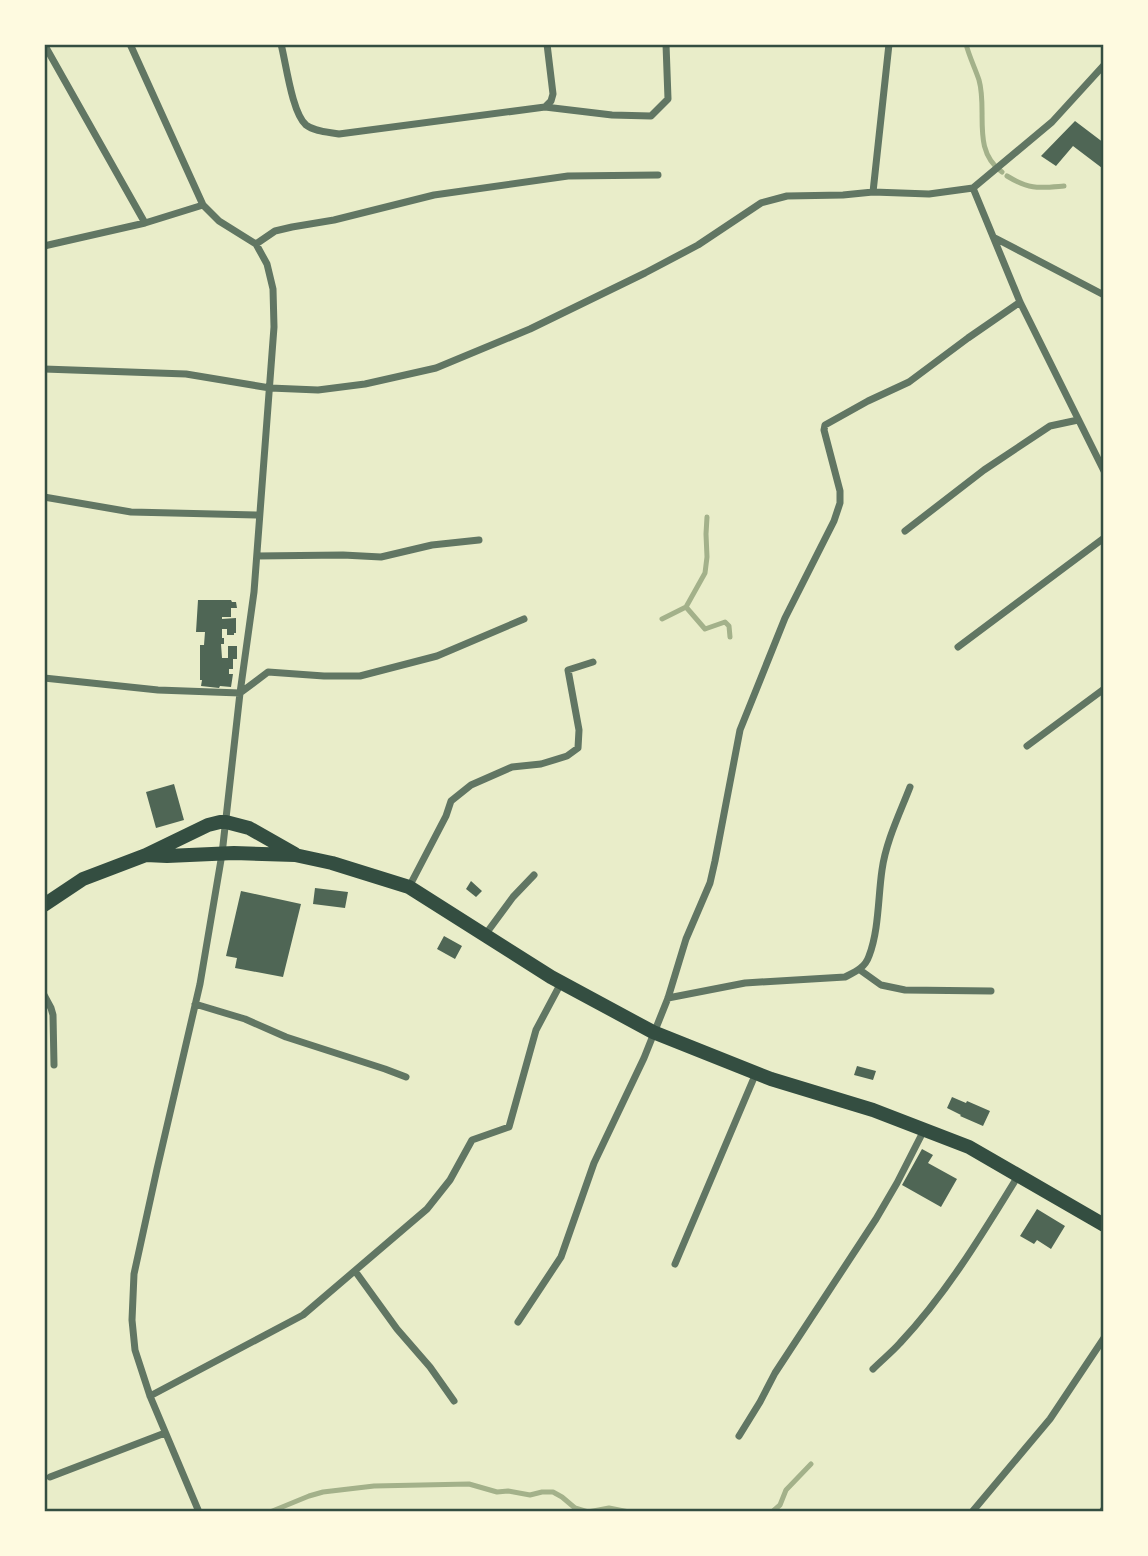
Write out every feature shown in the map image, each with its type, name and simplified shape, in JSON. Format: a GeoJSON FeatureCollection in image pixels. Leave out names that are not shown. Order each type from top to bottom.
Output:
{"type":"FeatureCollection","features":[{"type":"Feature","properties":{"kind":"main road"},"geometry":{"type":"LineString","coordinates":[[44,905],[83,879],[146,855],[208,825],[226,822],[249,828],[295,855]]}},
{"type":"Feature","properties":{"kind":"main road"},"geometry":{"type":"LineString","coordinates":[[146,855],[295,855],[332,863],[409,887],[561,983],[653,1032],[771,1079],[873,1110],[969,1147],[1104,1224]]}},
{"type":"Feature","properties":{"kind":"street"},"geometry":{"type":"LineString","coordinates":[[44,44],[145,223]]}},
{"type":"Feature","properties":{"kind":"street"},"geometry":{"type":"LineString","coordinates":[[130,44],[203,205],[219,221],[256,244],[267,264],[273,289],[274,327],[254,592],[222,854],[195,1004],[134,1274],[132,1320],[135,1350],[150,1396],[199,1512]]}},
{"type":"Feature","properties":{"kind":"street"},"geometry":{"type":"LineString","coordinates":[[281,44],[296,110],[306,125],[339,134],[545,107],[612,115],[650,116],[668,99],[666,44]]}},
{"type":"Feature","properties":{"kind":"street"},"geometry":{"type":"LineString","coordinates":[[545,107],[553,94],[547,44]]}},
{"type":"Feature","properties":{"kind":"street"},"geometry":{"type":"LineString","coordinates":[[873,192],[889,44]]}},
{"type":"Feature","properties":{"kind":"street"},"geometry":{"type":"LineString","coordinates":[[44,369],[186,374],[270,388],[318,390],[365,384],[436,368],[530,329],[645,273],[698,245],[761,203],[787,196],[873,192],[929,194],[973,188],[1052,122],[1104,65]]}},
{"type":"Feature","properties":{"kind":"street"},"geometry":{"type":"LineString","coordinates":[[256,244],[275,232],[292,227],[334,220],[434,195],[568,176],[657,175]]}},
{"type":"Feature","properties":{"kind":"street"},"geometry":{"type":"LineString","coordinates":[[973,188],[1020,302],[1104,471]]}},
{"type":"Feature","properties":{"kind":"street"},"geometry":{"type":"LineString","coordinates":[[44,246],[145,223],[203,205]]}},
{"type":"Feature","properties":{"kind":"street"},"geometry":{"type":"LineString","coordinates":[[995,238],[1104,295]]}},
{"type":"Feature","properties":{"kind":"street"},"geometry":{"type":"LineString","coordinates":[[518,1322],[561,1257],[594,1163],[642,1063],[667,999],[686,939],[710,883],[740,730],[785,618],[834,521],[840,503],[840,491],[825,425],[909,382],[1020,302]]}},
{"type":"Feature","properties":{"kind":"street"},"geometry":{"type":"LineString","coordinates":[[905,531],[984,470],[1050,426],[1078,420]]}},
{"type":"Feature","properties":{"kind":"street"},"geometry":{"type":"LineString","coordinates":[[44,497],[131,512],[259,515]]}},
{"type":"Feature","properties":{"kind":"street"},"geometry":{"type":"LineString","coordinates":[[958,647],[1104,538]]}},
{"type":"Feature","properties":{"kind":"street"},"geometry":{"type":"LineString","coordinates":[[257,556],[381,557],[432,545],[479,540]]}},
{"type":"Feature","properties":{"kind":"street"},"geometry":{"type":"LineString","coordinates":[[44,678],[159,690],[240,693],[268,672],[360,676],[404,666],[437,656],[524,619]]}},
{"type":"Feature","properties":{"kind":"street"},"geometry":{"type":"LineString","coordinates":[[409,887],[451,801],[471,785],[512,767],[541,764],[567,756],[578,748],[579,730],[568,670],[593,662]]}},
{"type":"Feature","properties":{"kind":"street"},"geometry":{"type":"LineString","coordinates":[[1027,746],[1104,689]]}},
{"type":"Feature","properties":{"kind":"street"},"geometry":{"type":"LineString","coordinates":[[667,999],[746,983],[845,977],[860,970],[869,958],[872,946],[882,867],[910,786]]}},
{"type":"Feature","properties":{"kind":"street"},"geometry":{"type":"LineString","coordinates":[[485,935],[513,897],[534,875]]}},
{"type":"Feature","properties":{"kind":"street"},"geometry":{"type":"LineString","coordinates":[[860,970],[881,985],[905,990],[991,991]]}},
{"type":"Feature","properties":{"kind":"street"},"geometry":{"type":"LineString","coordinates":[[150,1396],[293,1321],[427,1209],[450,1180],[472,1140],[509,1127],[536,1030],[561,983]]}},
{"type":"Feature","properties":{"kind":"street"},"geometry":{"type":"LineString","coordinates":[[44,995],[53,1015],[54,1065]]}},
{"type":"Feature","properties":{"kind":"street"},"geometry":{"type":"LineString","coordinates":[[195,1004],[245,1019],[285,1037],[406,1077]]}},
{"type":"Feature","properties":{"kind":"street"},"geometry":{"type":"LineString","coordinates":[[675,1264],[755,1073]]}},
{"type":"Feature","properties":{"kind":"street"},"geometry":{"type":"LineString","coordinates":[[738,1436],[775,1373],[876,1219],[924,1130]]}},
{"type":"Feature","properties":{"kind":"street"},"geometry":{"type":"LineString","coordinates":[[873,1369],[928,1311],[977,1242],[1019,1175]]}},
{"type":"Feature","properties":{"kind":"street"},"geometry":{"type":"LineString","coordinates":[[355,1271],[454,1401]]}},
{"type":"Feature","properties":{"kind":"street"},"geometry":{"type":"LineString","coordinates":[[972,1512],[1050,1419],[1104,1338]]}},
{"type":"Feature","properties":{"kind":"street"},"geometry":{"type":"LineString","coordinates":[[50,1477],[165,1433]]}},
{"type":"Feature","properties":{"kind":"building"},"geometry":{"type":"Polygon","coordinates":[[[1075,121],[1104,143],[1102,168],[1073,146],[1056,166],[1041,156],[1075,121]]]}},
{"type":"Feature","properties":{"kind":"building"},"geometry":{"type":"Polygon","coordinates":[[[198,600],[236,602],[237,608],[231,608],[231,617],[222,617],[236,618],[234,635],[227,635],[227,629],[222,629],[222,658],[228,658],[228,646],[237,646],[237,659],[233,659],[233,669],[229,669],[229,674],[233,674],[231,687],[201,686],[200,645],[204,645],[205,632],[196,632],[198,600]]]}},
{"type":"Feature","properties":{"kind":"building"},"geometry":{"type":"Polygon","coordinates":[[[174,784],[184,820],[156,828],[146,792],[174,784]]]}},
{"type":"Feature","properties":{"kind":"building"},"geometry":{"type":"Polygon","coordinates":[[[471,881],[482,891],[476,897],[466,889],[471,881]]]}},
{"type":"Feature","properties":{"kind":"building"},"geometry":{"type":"Polygon","coordinates":[[[315,888],[348,892],[345,908],[313,904],[315,888]]]}},
{"type":"Feature","properties":{"kind":"building"},"geometry":{"type":"Polygon","coordinates":[[[241,891],[301,904],[283,977],[235,968],[237,958],[226,956],[241,891]]]}},
{"type":"Feature","properties":{"kind":"building"},"geometry":{"type":"Polygon","coordinates":[[[444,936],[462,946],[455,959],[437,949],[444,936]]]}},
{"type":"Feature","properties":{"kind":"building"},"geometry":{"type":"Polygon","coordinates":[[[857,1066],[876,1071],[873,1080],[854,1075],[857,1066]]]}},
{"type":"Feature","properties":{"kind":"building"},"geometry":{"type":"Polygon","coordinates":[[[952,1097],[990,1111],[983,1126],[947,1108],[952,1097]]]}},
{"type":"Feature","properties":{"kind":"building"},"geometry":{"type":"Polygon","coordinates":[[[922,1149],[933,1155],[928,1163],[957,1179],[941,1207],[902,1185],[922,1149]]]}},
{"type":"Feature","properties":{"kind":"building"},"geometry":{"type":"Polygon","coordinates":[[[1037,1209],[1065,1226],[1051,1249],[1037,1240],[1034,1244],[1020,1236],[1037,1209]]]}},
{"type":"Feature","properties":{"kind":"waterway"},"geometry":{"type":"LineString","coordinates":[[966,44],[979,80],[983,141],[992,163],[1002,172]]}},
{"type":"Feature","properties":{"kind":"waterway"},"geometry":{"type":"LineString","coordinates":[[1007,176],[1035,187],[1064,186]]}},
{"type":"Feature","properties":{"kind":"waterway"},"geometry":{"type":"LineString","coordinates":[[662,619],[686,607],[705,573],[707,517]]}},
{"type":"Feature","properties":{"kind":"waterway"},"geometry":{"type":"LineString","coordinates":[[686,607],[705,629],[725,622],[729,626],[730,637]]}},
{"type":"Feature","properties":{"kind":"waterway"},"geometry":{"type":"LineString","coordinates":[[772,1512],[780,1505],[786,1490],[811,1464]]}},
{"type":"Feature","properties":{"kind":"waterway"},"geometry":{"type":"LineString","coordinates":[[270,1512],[323,1492],[374,1486],[469,1484],[497,1492],[530,1495],[553,1492],[575,1508],[588,1512],[609,1508],[629,1512]]}}]}
